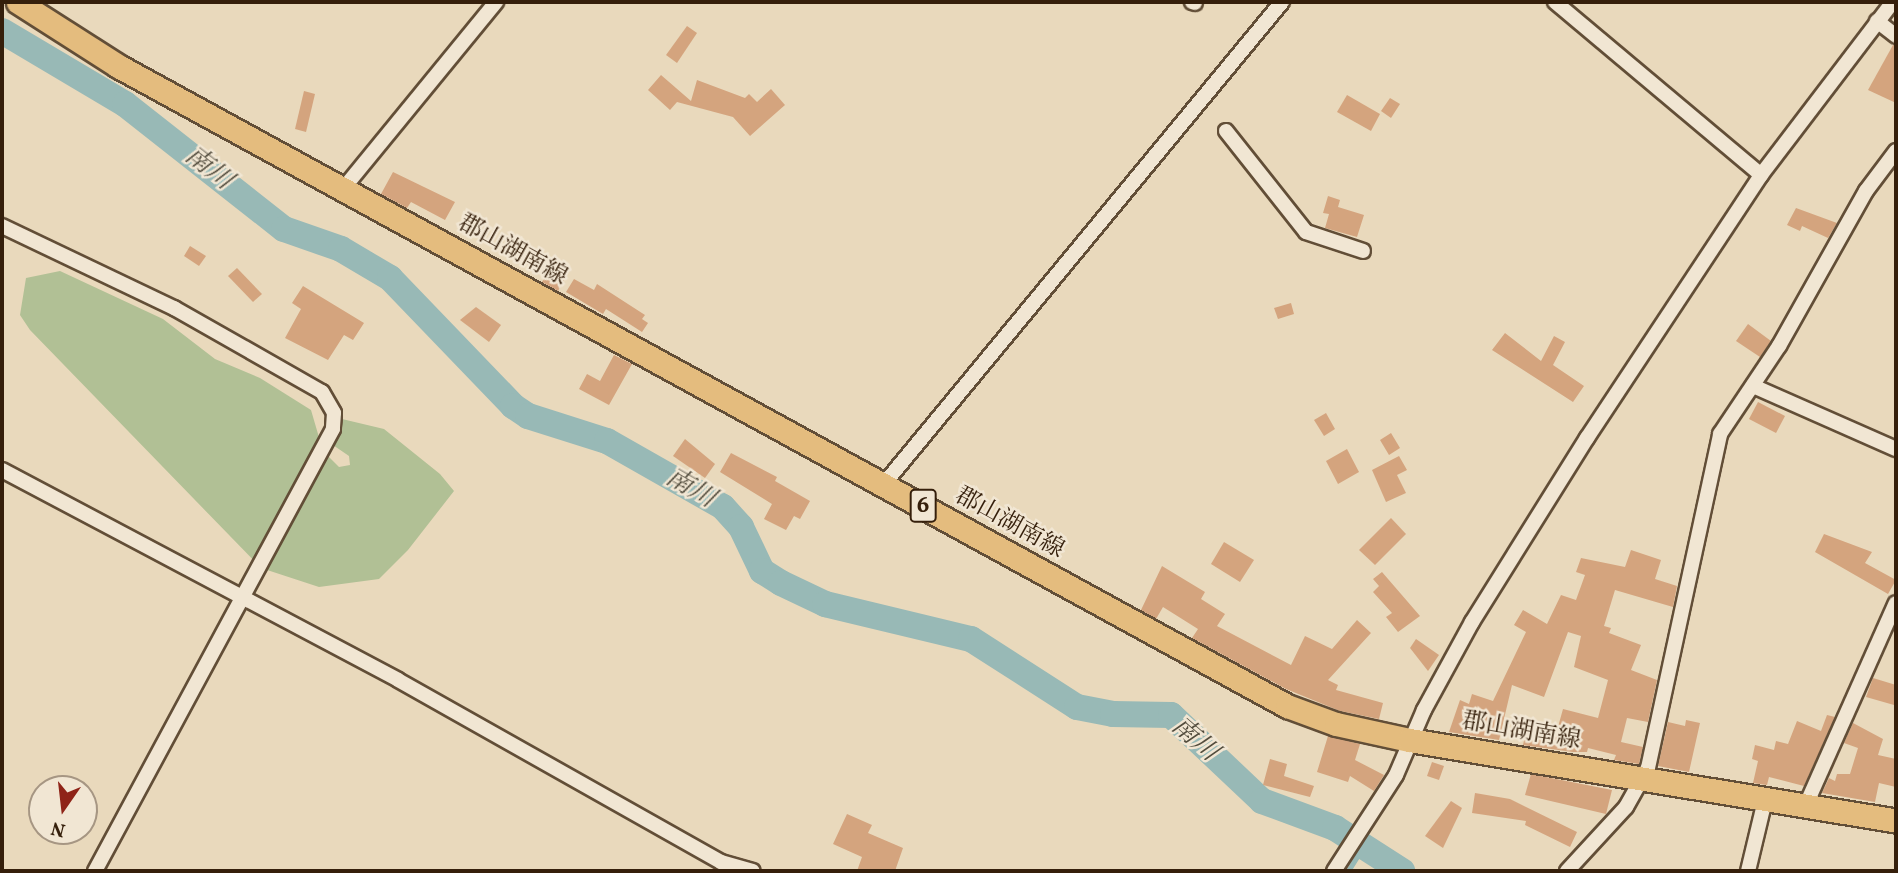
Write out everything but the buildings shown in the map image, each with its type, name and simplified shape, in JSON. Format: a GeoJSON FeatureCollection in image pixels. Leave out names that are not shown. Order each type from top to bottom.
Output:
{"type":"FeatureCollection","features":[{"type":"Feature","properties":{"kind":"main road","name":"郡山湖南線"},"geometry":{"type":"LineString","coordinates":[[18,2],[118,66],[1287,706],[1336,724],[1409,740],[1896,821]]}},
{"type":"Feature","properties":{"kind":"street"},"geometry":{"type":"LineString","coordinates":[[343,189],[496,2]]}},
{"type":"Feature","properties":{"kind":"street"},"geometry":{"type":"LineString","coordinates":[[884,484],[1282,2]]}},
{"type":"Feature","properties":{"kind":"street"},"geometry":{"type":"LineString","coordinates":[[1555,2],[1761,174]]}},
{"type":"Feature","properties":{"kind":"street"},"geometry":{"type":"LineString","coordinates":[[1334,871],[1396,775],[1409,740],[1472,622],[1761,174],[1893,2]]}},
{"type":"Feature","properties":{"kind":"street"},"geometry":{"type":"LineString","coordinates":[[1877,20],[1896,36]]}},
{"type":"Feature","properties":{"kind":"street"},"geometry":{"type":"LineString","coordinates":[[1226,131],[1306,232],[1363,251]]}},
{"type":"Feature","properties":{"kind":"street"},"geometry":{"type":"LineString","coordinates":[[1567,871],[1626,807],[1648,768],[1670,677],[1681,601],[1720,433],[1754,386],[1866,191],[1896,151]]}},
{"type":"Feature","properties":{"kind":"street"},"geometry":{"type":"LineString","coordinates":[[2,226],[174,308],[327,397],[333,429],[95,871]]}},
{"type":"Feature","properties":{"kind":"street"},"geometry":{"type":"LineString","coordinates":[[1754,386],[1896,449]]}},
{"type":"Feature","properties":{"kind":"street"},"geometry":{"type":"LineString","coordinates":[[2,470],[242,600],[398,680],[721,862],[754,871]]}},
{"type":"Feature","properties":{"kind":"street"},"geometry":{"type":"LineString","coordinates":[[1805,807],[1896,603]]}},
{"type":"Feature","properties":{"kind":"street"},"geometry":{"type":"LineString","coordinates":[[1748,871],[1765,800]]}},
{"type":"Feature","properties":{"kind":"green space"},"geometry":{"type":"Polygon","coordinates":[[[60,271],[163,319],[215,359],[260,378],[311,410],[323,451],[339,467],[350,465],[349,456],[330,443],[342,419],[384,429],[440,474],[454,491],[408,550],[379,579],[319,587],[261,568],[30,330],[20,315],[26,278],[60,271]]]}},
{"type":"Feature","properties":{"kind":"waterway","name":"南川"},"geometry":{"type":"LineString","coordinates":[[2,31],[125,104],[284,229],[341,249],[390,278],[513,406],[528,416],[607,441],[723,507],[741,527],[762,571],[781,583],[825,604],[971,639],[1077,707],[1113,714],[1171,715],[1262,801],[1335,828],[1402,871]]}},
{"type":"Feature","properties":{"kind":"waterway"},"geometry":{"type":"LineString","coordinates":[[1348,871],[1364,845]]}}]}
